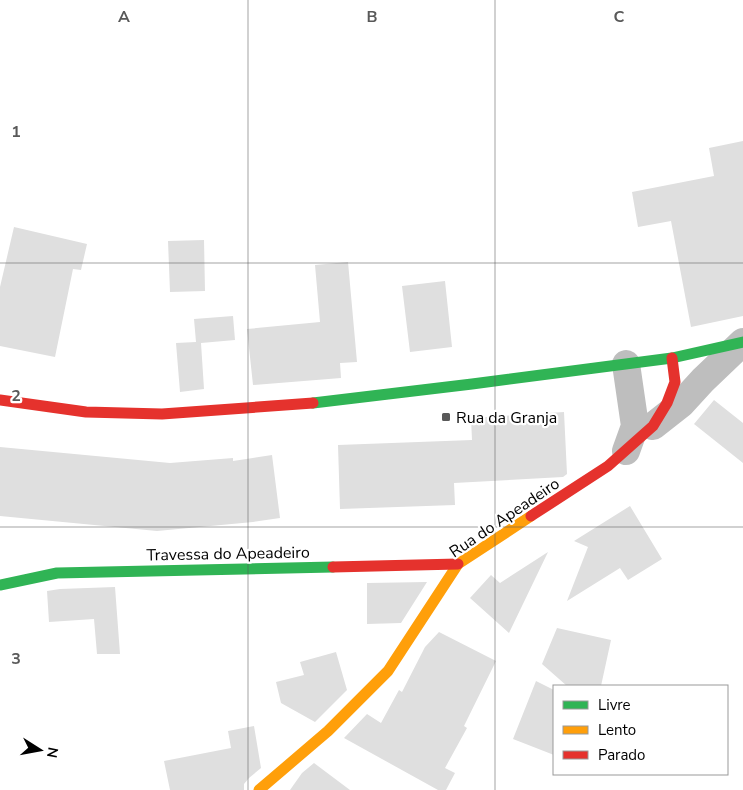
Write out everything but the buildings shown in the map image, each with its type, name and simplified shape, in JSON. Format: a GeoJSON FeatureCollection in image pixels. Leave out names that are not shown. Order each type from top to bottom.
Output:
{"type":"FeatureCollection","features":[{"type":"Feature","properties":{"kind":"street"},"geometry":{"type":"LineString","coordinates":[[0,400],[86,412],[162,414],[300,404],[672,358],[743,342]]}},
{"type":"Feature","properties":{"kind":"street"},"geometry":{"type":"LineString","coordinates":[[653,426],[681,404],[743,342]]}},
{"type":"Feature","properties":{"kind":"street","name":"Rua do Apeadeiro"},"geometry":{"type":"LineString","coordinates":[[259,790],[328,732],[388,671],[458,564],[608,466],[653,426],[667,404],[675,382],[672,358]]}},
{"type":"Feature","properties":{"kind":"street"},"geometry":{"type":"LineString","coordinates":[[626,364],[635,426],[626,450]]}},
{"type":"Feature","properties":{"kind":"street","name":"Travessa do Apeadeiro"},"geometry":{"type":"LineString","coordinates":[[0,585],[57,573],[458,564]]}},
{"type":"Feature","properties":{"kind":"traffic: fast"},"geometry":{"type":"LineString","coordinates":[[313,403],[672,358],[743,342]]}},
{"type":"Feature","properties":{"kind":"traffic: fast"},"geometry":{"type":"LineString","coordinates":[[0,585],[57,573],[333,567]]}},
{"type":"Feature","properties":{"kind":"traffic: slow"},"geometry":{"type":"LineString","coordinates":[[259,790],[328,731],[388,671],[458,564],[531,516]]}},
{"type":"Feature","properties":{"kind":"traffic: jam"},"geometry":{"type":"LineString","coordinates":[[531,516],[608,466],[653,426],[667,403],[675,382],[672,358]]}},
{"type":"Feature","properties":{"kind":"traffic: jam"},"geometry":{"type":"LineString","coordinates":[[0,400],[86,412],[162,414],[313,403]]}},
{"type":"Feature","properties":{"kind":"traffic: jam"},"geometry":{"type":"LineString","coordinates":[[333,567],[458,564]]}},
{"type":"Feature","properties":{"kind":"place","name":"Rua da Granja"},"geometry":{"type":"Point","coordinates":[446,417]}}]}
